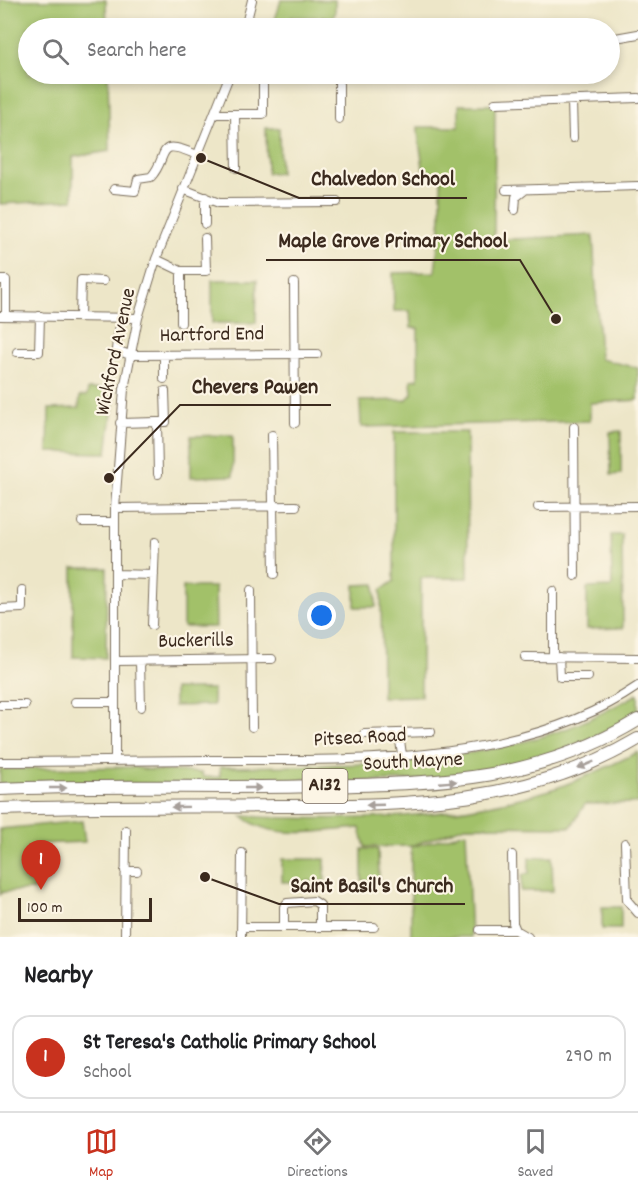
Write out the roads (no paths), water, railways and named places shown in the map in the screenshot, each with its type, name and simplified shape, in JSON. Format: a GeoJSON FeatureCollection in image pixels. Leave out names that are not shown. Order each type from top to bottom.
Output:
{"type":"FeatureCollection","features":[{"type":"Feature","properties":{"kind":"main road","name":"South Mayne"},"geometry":{"type":"LineString","coordinates":[[0,789],[274,788],[457,781],[512,771],[559,758],[638,720]]}},
{"type":"Feature","properties":{"kind":"main road","name":"South Mayne"},"geometry":{"type":"LineString","coordinates":[[0,808],[344,806],[465,799],[497,794],[567,772],[638,739]]}},
{"type":"Feature","properties":{"kind":"street"},"geometry":{"type":"LineString","coordinates":[[248,18],[252,0]]}},
{"type":"Feature","properties":{"kind":"street"},"geometry":{"type":"LineString","coordinates":[[620,37],[638,34]]}},
{"type":"Feature","properties":{"kind":"street","name":"Wickford Avenue"},"geometry":{"type":"LineString","coordinates":[[115,761],[115,508],[120,423],[130,355],[138,318],[156,259],[226,84]]}},
{"type":"Feature","properties":{"kind":"street"},"geometry":{"type":"LineString","coordinates":[[216,114],[263,114],[263,84]]}},
{"type":"Feature","properties":{"kind":"street"},"geometry":{"type":"LineString","coordinates":[[339,84],[339,119]]}},
{"type":"Feature","properties":{"kind":"street"},"geometry":{"type":"LineString","coordinates":[[495,103],[638,98]]}},
{"type":"Feature","properties":{"kind":"street"},"geometry":{"type":"LineString","coordinates":[[572,100],[573,138]]}},
{"type":"Feature","properties":{"kind":"street"},"geometry":{"type":"LineString","coordinates":[[235,114],[236,168]]}},
{"type":"Feature","properties":{"kind":"street"},"geometry":{"type":"LineString","coordinates":[[114,189],[135,191],[138,179],[151,177],[156,172],[161,154],[168,149],[181,148],[198,155]]}},
{"type":"Feature","properties":{"kind":"street"},"geometry":{"type":"LineString","coordinates":[[506,190],[638,186]]}},
{"type":"Feature","properties":{"kind":"street"},"geometry":{"type":"LineString","coordinates":[[183,189],[219,202],[337,202]]}},
{"type":"Feature","properties":{"kind":"street"},"geometry":{"type":"LineString","coordinates":[[515,210],[516,197],[525,190]]}},
{"type":"Feature","properties":{"kind":"street"},"geometry":{"type":"LineString","coordinates":[[205,197],[205,224]]}},
{"type":"Feature","properties":{"kind":"street"},"geometry":{"type":"LineString","coordinates":[[156,259],[181,271],[206,271],[205,238]]}},
{"type":"Feature","properties":{"kind":"street"},"geometry":{"type":"LineString","coordinates":[[181,271],[181,323]]}},
{"type":"Feature","properties":{"kind":"street"},"geometry":{"type":"LineString","coordinates":[[0,280],[6,280],[3,316],[138,318]]}},
{"type":"Feature","properties":{"kind":"street"},"geometry":{"type":"LineString","coordinates":[[80,316],[81,280],[104,281]]}},
{"type":"Feature","properties":{"kind":"street","name":"Hartford End"},"geometry":{"type":"LineString","coordinates":[[294,283],[295,423]]}},
{"type":"Feature","properties":{"kind":"street"},"geometry":{"type":"LineString","coordinates":[[17,352],[39,352],[40,316]]}},
{"type":"Feature","properties":{"kind":"street"},"geometry":{"type":"LineString","coordinates":[[118,331],[116,350],[130,355]]}},
{"type":"Feature","properties":{"kind":"street","name":"Hartford End"},"geometry":{"type":"LineString","coordinates":[[130,355],[317,354]]}},
{"type":"Feature","properties":{"kind":"street"},"geometry":{"type":"LineString","coordinates":[[164,355],[164,378]]}},
{"type":"Feature","properties":{"kind":"street"},"geometry":{"type":"LineString","coordinates":[[120,423],[166,422],[165,391]]}},
{"type":"Feature","properties":{"kind":"street"},"geometry":{"type":"LineString","coordinates":[[157,422],[158,474]]}},
{"type":"Feature","properties":{"kind":"street"},"geometry":{"type":"LineString","coordinates":[[574,426],[575,576]]}},
{"type":"Feature","properties":{"kind":"street"},"geometry":{"type":"LineString","coordinates":[[272,435],[274,574]]}},
{"type":"Feature","properties":{"kind":"street"},"geometry":{"type":"LineString","coordinates":[[115,508],[296,506]]}},
{"type":"Feature","properties":{"kind":"street"},"geometry":{"type":"LineString","coordinates":[[538,507],[638,506]]}},
{"type":"Feature","properties":{"kind":"street"},"geometry":{"type":"LineString","coordinates":[[82,522],[115,522]]}},
{"type":"Feature","properties":{"kind":"street"},"geometry":{"type":"LineString","coordinates":[[152,625],[151,585],[154,575],[154,542]]}},
{"type":"Feature","properties":{"kind":"street"},"geometry":{"type":"LineString","coordinates":[[116,574],[154,575]]}},
{"type":"Feature","properties":{"kind":"street"},"geometry":{"type":"LineString","coordinates":[[0,609],[22,608],[22,590]]}},
{"type":"Feature","properties":{"kind":"street","name":"Buckerills"},"geometry":{"type":"LineString","coordinates":[[251,590],[252,727]]}},
{"type":"Feature","properties":{"kind":"street"},"geometry":{"type":"LineString","coordinates":[[553,591],[556,657],[560,677],[588,677]]}},
{"type":"Feature","properties":{"kind":"street"},"geometry":{"type":"LineString","coordinates":[[525,657],[638,658]]}},
{"type":"Feature","properties":{"kind":"street","name":"Buckerills"},"geometry":{"type":"LineString","coordinates":[[116,662],[272,659]]}},
{"type":"Feature","properties":{"kind":"street","name":"Buckerills"},"geometry":{"type":"LineString","coordinates":[[140,661],[141,707]]}},
{"type":"Feature","properties":{"kind":"street","name":"Pitsea Road"},"geometry":{"type":"LineString","coordinates":[[0,762],[330,760],[402,755],[493,742],[554,728],[586,716],[638,686]]}},
{"type":"Feature","properties":{"kind":"street"},"geometry":{"type":"LineString","coordinates":[[75,702],[115,702]]}},
{"type":"Feature","properties":{"kind":"street"},"geometry":{"type":"LineString","coordinates":[[0,705],[25,705]]}},
{"type":"Feature","properties":{"kind":"street"},"geometry":{"type":"LineString","coordinates":[[364,734],[431,732]]}},
{"type":"Feature","properties":{"kind":"street"},"geometry":{"type":"LineString","coordinates":[[399,733],[402,755]]}},
{"type":"Feature","properties":{"kind":"street"},"geometry":{"type":"LineString","coordinates":[[125,937],[126,830]]}},
{"type":"Feature","properties":{"kind":"street"},"geometry":{"type":"LineString","coordinates":[[625,843],[627,900],[638,913]]}},
{"type":"Feature","properties":{"kind":"street"},"geometry":{"type":"LineString","coordinates":[[242,853],[242,937]]}},
{"type":"Feature","properties":{"kind":"street"},"geometry":{"type":"LineString","coordinates":[[512,855],[512,916],[516,930]]}},
{"type":"Feature","properties":{"kind":"street"},"geometry":{"type":"LineString","coordinates":[[125,871],[137,871]]}},
{"type":"Feature","properties":{"kind":"street"},"geometry":{"type":"LineString","coordinates":[[284,927],[284,908],[287,903],[314,901],[320,905],[320,927]]}},
{"type":"Feature","properties":{"kind":"street"},"geometry":{"type":"LineString","coordinates":[[241,927],[374,927]]}},
{"type":"Feature","properties":{"kind":"street"},"geometry":{"type":"LineString","coordinates":[[480,930],[516,930],[528,937]]}},
{"type":"Feature","properties":{"kind":"place","name":"Chalvedon School"},"geometry":{"type":"Point","coordinates":[201,158]}},
{"type":"Feature","properties":{"kind":"place","name":"Maple Grove Primary School"},"geometry":{"type":"Point","coordinates":[556,319]}},
{"type":"Feature","properties":{"kind":"place","name":"Chevers Pawen"},"geometry":{"type":"Point","coordinates":[109,478]}},
{"type":"Feature","properties":{"kind":"place","name":"Saint Basil's Church"},"geometry":{"type":"Point","coordinates":[205,877]}},
{"type":"Feature","properties":{"kind":"place","name":"St Teresa's Catholic Primary School"},"geometry":{"type":"Point","coordinates":[41,890]}}]}
